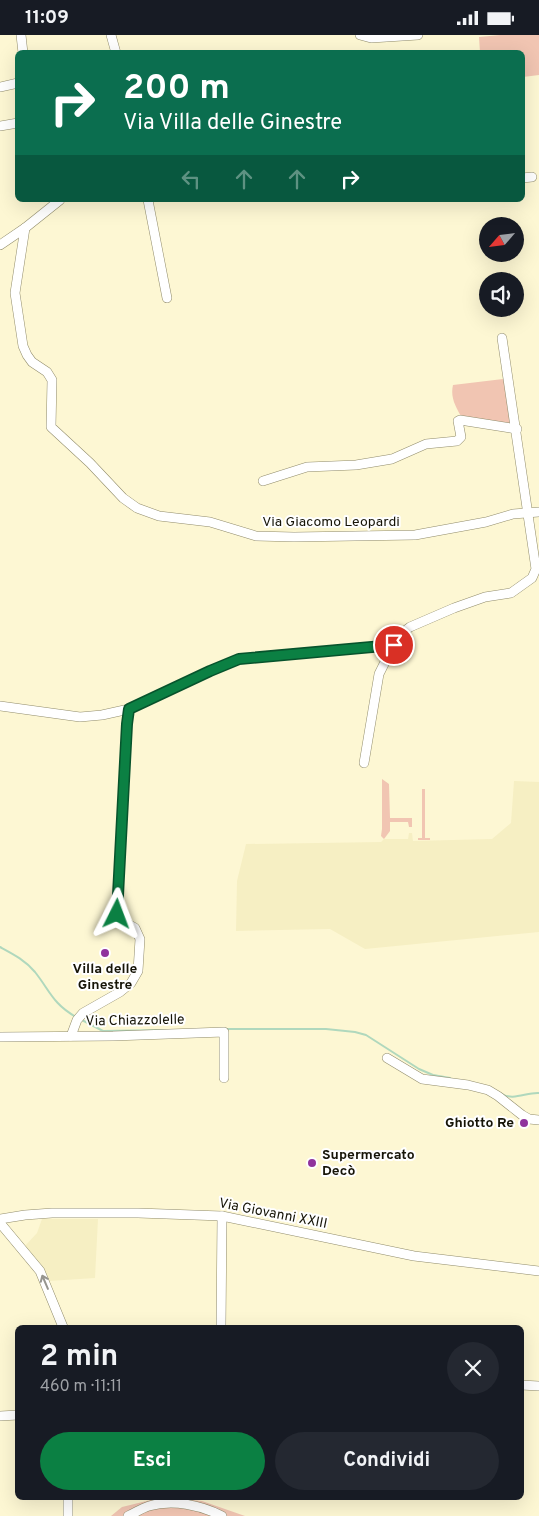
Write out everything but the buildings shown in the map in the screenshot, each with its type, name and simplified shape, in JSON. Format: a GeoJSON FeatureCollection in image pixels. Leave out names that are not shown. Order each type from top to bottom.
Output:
{"type":"FeatureCollection","features":[{"type":"Feature","properties":{"kind":"street"},"geometry":{"type":"LineString","coordinates":[[21,35],[23,50]]}},
{"type":"Feature","properties":{"kind":"street"},"geometry":{"type":"LineString","coordinates":[[111,35],[115,50]]}},
{"type":"Feature","properties":{"kind":"street"},"geometry":{"type":"LineString","coordinates":[[360,35],[371,38],[418,35]]}},
{"type":"Feature","properties":{"kind":"street"},"geometry":{"type":"LineString","coordinates":[[0,87],[15,84]]}},
{"type":"Feature","properties":{"kind":"street"},"geometry":{"type":"LineString","coordinates":[[0,126],[15,124]]}},
{"type":"Feature","properties":{"kind":"street"},"geometry":{"type":"LineString","coordinates":[[525,177],[532,177]]}},
{"type":"Feature","properties":{"kind":"street"},"geometry":{"type":"LineString","coordinates":[[0,245],[58,202]]}},
{"type":"Feature","properties":{"kind":"street"},"geometry":{"type":"LineString","coordinates":[[148,202],[167,298]]}},
{"type":"Feature","properties":{"kind":"street","name":"Via Giacomo Leopardi"},"geometry":{"type":"LineString","coordinates":[[25,228],[15,293],[23,346],[32,362],[51,376],[51,427],[90,463],[123,498],[137,508],[159,516],[210,522],[256,536],[294,537],[415,535],[476,524],[513,514],[539,512]]}},
{"type":"Feature","properties":{"kind":"street"},"geometry":{"type":"LineString","coordinates":[[364,763],[379,674],[398,636],[410,627],[475,600],[511,593],[532,578],[536,569],[517,429],[502,338]]}},
{"type":"Feature","properties":{"kind":"street"},"geometry":{"type":"LineString","coordinates":[[263,481],[307,467],[356,465],[392,459],[426,444],[457,441],[460,437],[458,421],[517,429]]}},
{"type":"Feature","properties":{"kind":"street"},"geometry":{"type":"LineString","coordinates":[[0,706],[80,717],[102,715],[129,709],[239,659],[394,645]]}},
{"type":"Feature","properties":{"kind":"street"},"geometry":{"type":"LineString","coordinates":[[71,1036],[78,1019],[87,1010],[120,992],[131,983],[138,971],[140,939],[135,928],[119,919],[117,914],[129,709]]}},
{"type":"Feature","properties":{"kind":"street","name":"Via Chiazzolelle"},"geometry":{"type":"LineString","coordinates":[[0,1037],[113,1036],[224,1032],[224,1079]]}},
{"type":"Feature","properties":{"kind":"street"},"geometry":{"type":"LineString","coordinates":[[387,1058],[422,1079],[468,1085],[488,1090],[522,1115],[530,1119],[539,1120]]}},
{"type":"Feature","properties":{"kind":"street","name":"Via Giovanni XXIII"},"geometry":{"type":"LineString","coordinates":[[0,1219],[52,1213],[138,1213],[222,1217],[414,1256],[539,1271]]}},
{"type":"Feature","properties":{"kind":"street"},"geometry":{"type":"LineString","coordinates":[[221,1325],[222,1217]]}},
{"type":"Feature","properties":{"kind":"street"},"geometry":{"type":"LineString","coordinates":[[0,1223],[40,1271],[62,1325]]}},
{"type":"Feature","properties":{"kind":"street"},"geometry":{"type":"LineString","coordinates":[[524,1385],[539,1385]]}},
{"type":"Feature","properties":{"kind":"street"},"geometry":{"type":"LineString","coordinates":[[0,1416],[15,1415]]}},
{"type":"Feature","properties":{"kind":"street"},"geometry":{"type":"LineString","coordinates":[[68,1500],[68,1516]]}},
{"type":"Feature","properties":{"kind":"street"},"geometry":{"type":"LineString","coordinates":[[128,1516],[149,1506],[174,1502],[212,1511],[222,1516]]}},
{"type":"Feature","properties":{"kind":"shaded area"},"geometry":{"type":"Polygon","coordinates":[[[539,35],[539,75],[525,77],[525,50],[480,50],[479,37],[539,35]]]}},
{"type":"Feature","properties":{"kind":"shaded area"},"geometry":{"type":"Polygon","coordinates":[[[503,379],[506,382],[511,425],[462,418],[453,398],[453,385],[503,379]]]}},
{"type":"Feature","properties":{"kind":"shaded area"},"geometry":{"type":"Polygon","coordinates":[[[382,779],[389,784],[390,818],[412,818],[412,827],[409,827],[408,822],[390,822],[390,831],[384,839],[381,836],[382,779]]]}},
{"type":"Feature","properties":{"kind":"shaded area"},"geometry":{"type":"Polygon","coordinates":[[[514,781],[539,782],[539,932],[365,949],[330,929],[236,931],[237,881],[246,844],[381,842],[384,839],[408,839],[409,833],[412,833],[413,841],[492,839],[511,823],[514,781]]]}},
{"type":"Feature","properties":{"kind":"shaded area"},"geometry":{"type":"Polygon","coordinates":[[[422,789],[425,789],[425,838],[430,838],[430,840],[418,840],[418,838],[422,838],[422,789]]]}},
{"type":"Feature","properties":{"kind":"shaded area"},"geometry":{"type":"Polygon","coordinates":[[[42,1219],[98,1219],[95,1278],[49,1281],[41,1265],[25,1246],[37,1233],[42,1219]]]}},
{"type":"Feature","properties":{"kind":"shaded area"},"geometry":{"type":"Polygon","coordinates":[[[151,1500],[192,1500],[202,1501],[245,1516],[111,1516],[122,1507],[151,1500]]]}},
{"type":"Feature","properties":{"kind":"waterway"},"geometry":{"type":"LineString","coordinates":[[0,947],[27,964],[35,972],[52,997],[76,1017]]}},
{"type":"Feature","properties":{"kind":"waterway"},"geometry":{"type":"LineString","coordinates":[[80,1019],[103,1031],[167,1030]]}},
{"type":"Feature","properties":{"kind":"waterway"},"geometry":{"type":"LineString","coordinates":[[225,1029],[326,1029],[355,1032],[366,1035],[419,1069],[433,1075],[450,1078]]}},
{"type":"Feature","properties":{"kind":"waterway"},"geometry":{"type":"LineString","coordinates":[[502,1094],[511,1097],[539,1093]]}},
{"type":"Feature","properties":{"kind":"place","name":"Villa delle Ginestre"},"geometry":{"type":"Point","coordinates":[105,953]}},
{"type":"Feature","properties":{"kind":"place","name":"Ghiotto Re"},"geometry":{"type":"Point","coordinates":[524,1123]}},
{"type":"Feature","properties":{"kind":"place","name":"Supermercato Decò"},"geometry":{"type":"Point","coordinates":[312,1163]}},
{"type":"Feature","properties":{"kind":"route"},"geometry":{"type":"LineString","coordinates":[[117,914],[129,709],[239,659],[269,658],[394,645]]}}]}
